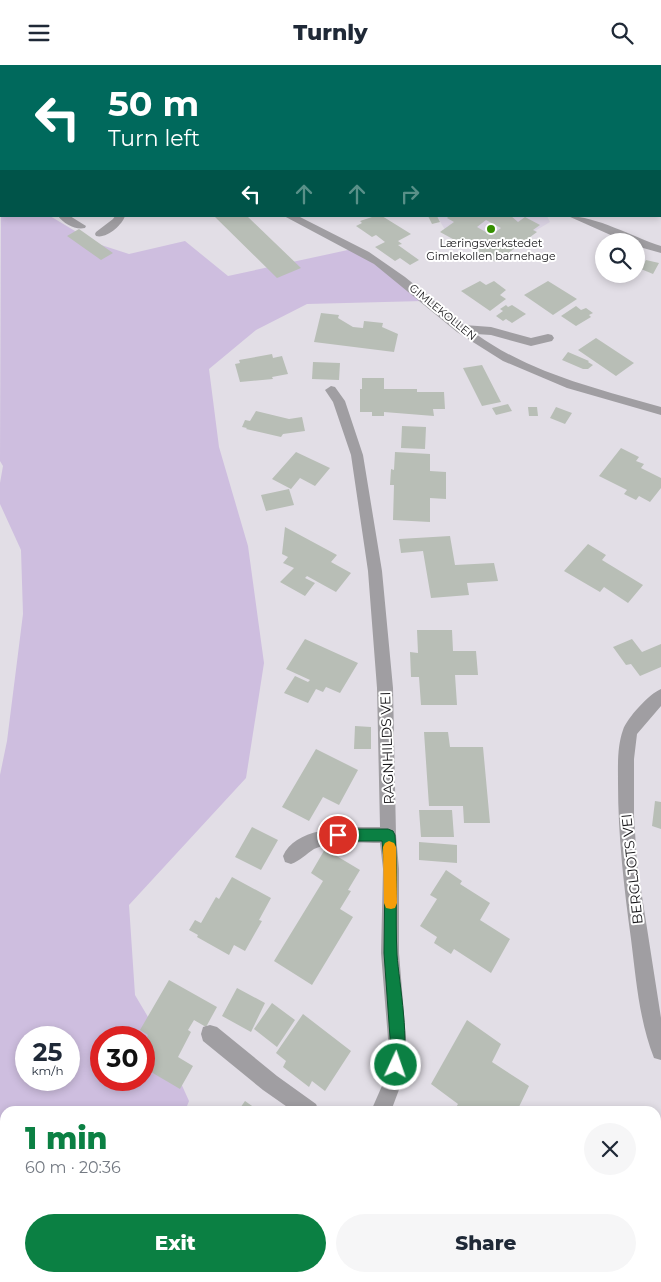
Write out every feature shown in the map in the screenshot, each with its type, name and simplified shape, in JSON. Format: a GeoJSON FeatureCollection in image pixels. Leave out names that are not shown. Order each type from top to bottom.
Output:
{"type":"FeatureCollection","features":[{"type":"Feature","properties":{"kind":"street"},"geometry":{"type":"LineString","coordinates":[[64,217],[70,222],[81,226]]}},
{"type":"Feature","properties":{"kind":"street"},"geometry":{"type":"LineString","coordinates":[[100,234],[118,221],[120,217]]}},
{"type":"Feature","properties":{"kind":"street","name":"GIMLEKOLLEN"},"geometry":{"type":"LineString","coordinates":[[291,217],[366,255],[388,269],[460,329],[488,348],[548,375],[661,411]]}},
{"type":"Feature","properties":{"kind":"street"},"geometry":{"type":"LineString","coordinates":[[575,217],[614,233]]}},
{"type":"Feature","properties":{"kind":"street"},"geometry":{"type":"LineString","coordinates":[[645,245],[661,249]]}},
{"type":"Feature","properties":{"kind":"street"},"geometry":{"type":"LineString","coordinates":[[460,329],[491,331],[531,341],[548,337]]}},
{"type":"Feature","properties":{"kind":"street","name":"RAGNHILDS VEI"},"geometry":{"type":"LineString","coordinates":[[331,390],[339,401],[357,455],[369,526],[380,619],[385,688],[388,835],[391,869],[390,953],[398,1051],[394,1079],[383,1106]]}},
{"type":"Feature","properties":{"kind":"street","name":"BERGLJOTS VEI"},"geometry":{"type":"LineString","coordinates":[[661,696],[643,714],[630,732],[626,778],[626,817],[630,864],[650,1012],[661,1051]]}},
{"type":"Feature","properties":{"kind":"street"},"geometry":{"type":"LineString","coordinates":[[291,856],[312,841],[338,835],[388,835]]}},
{"type":"Feature","properties":{"kind":"street"},"geometry":{"type":"LineString","coordinates":[[210,1034],[270,1083],[302,1106]]}},
{"type":"Feature","properties":{"kind":"shaded area"},"geometry":{"type":"Polygon","coordinates":[[[1,217],[52,217],[95,243],[129,254],[185,241],[228,276],[357,248],[423,301],[307,304],[256,330],[209,369],[219,447],[248,546],[264,663],[246,778],[129,905],[135,995],[153,1026],[90,1026],[90,1091],[155,1091],[155,1029],[189,1101],[187,1106],[0,1106],[0,775],[7,741],[23,614],[21,550],[0,504],[0,483],[3,466],[0,461],[1,217]]]}},
{"type":"Feature","properties":{"kind":"shaded area","name":"Læringsverkstedet Gimlekollen barnehage"},"geometry":{"type":"Polygon","coordinates":[[[438,217],[548,217],[550,222],[498,253],[449,237],[438,217]]]}},
{"type":"Feature","properties":{"kind":"building"},"geometry":{"type":"Polygon","coordinates":[[[215,217],[248,217],[301,268],[277,278],[215,217]]]}},
{"type":"Feature","properties":{"kind":"building"},"geometry":{"type":"Polygon","coordinates":[[[372,217],[384,217],[411,234],[398,241],[402,244],[398,245],[419,260],[410,265],[400,258],[395,261],[375,247],[385,242],[376,235],[372,237],[356,226],[362,223],[360,221],[372,217]]]}},
{"type":"Feature","properties":{"kind":"building"},"geometry":{"type":"Polygon","coordinates":[[[428,217],[438,217],[440,222],[432,224],[428,217]]]}},
{"type":"Feature","properties":{"kind":"building","name":"Læringsverkstedet Gimlekollen barnehage"},"geometry":{"type":"Polygon","coordinates":[[[512,217],[518,222],[525,217],[540,225],[533,230],[537,232],[496,262],[474,252],[476,250],[472,248],[478,244],[469,239],[462,244],[440,232],[454,222],[447,218],[512,217]],[[486,220],[477,227],[491,235],[501,228],[486,220]]]}},
{"type":"Feature","properties":{"kind":"building"},"geometry":{"type":"Polygon","coordinates":[[[79,229],[113,253],[101,260],[67,236],[79,229]]]}},
{"type":"Feature","properties":{"kind":"building"},"geometry":{"type":"Polygon","coordinates":[[[646,260],[659,263],[653,274],[645,271],[646,260]]]}},
{"type":"Feature","properties":{"kind":"building"},"geometry":{"type":"Polygon","coordinates":[[[480,281],[486,285],[494,281],[506,290],[500,295],[506,299],[490,311],[461,291],[480,281]]]}},
{"type":"Feature","properties":{"kind":"building"},"geometry":{"type":"Polygon","coordinates":[[[548,281],[577,299],[553,315],[524,295],[548,281]]]}},
{"type":"Feature","properties":{"kind":"building"},"geometry":{"type":"Polygon","coordinates":[[[506,305],[508,307],[512,305],[526,314],[512,323],[506,319],[503,321],[496,316],[503,311],[500,309],[506,305]]]}},
{"type":"Feature","properties":{"kind":"building"},"geometry":{"type":"Polygon","coordinates":[[[576,306],[581,310],[586,308],[593,313],[589,315],[591,317],[576,326],[561,316],[576,306]]]}},
{"type":"Feature","properties":{"kind":"building"},"geometry":{"type":"Polygon","coordinates":[[[321,313],[339,315],[338,318],[353,327],[363,328],[364,321],[383,323],[382,327],[398,334],[394,352],[314,342],[321,313]]]}},
{"type":"Feature","properties":{"kind":"building"},"geometry":{"type":"Polygon","coordinates":[[[596,338],[634,363],[616,376],[578,350],[596,338]]]}},
{"type":"Feature","properties":{"kind":"building"},"geometry":{"type":"Polygon","coordinates":[[[568,352],[589,361],[593,365],[588,369],[583,369],[562,360],[568,352]]]}},
{"type":"Feature","properties":{"kind":"building"},"geometry":{"type":"Polygon","coordinates":[[[272,354],[273,358],[282,356],[288,374],[272,377],[273,379],[240,382],[235,364],[240,363],[239,360],[272,354]]]}},
{"type":"Feature","properties":{"kind":"building"},"geometry":{"type":"Polygon","coordinates":[[[313,362],[340,363],[339,380],[312,379],[313,362]]]}},
{"type":"Feature","properties":{"kind":"building"},"geometry":{"type":"Polygon","coordinates":[[[482,365],[501,402],[482,406],[463,368],[482,365]]]}},
{"type":"Feature","properties":{"kind":"building"},"geometry":{"type":"Polygon","coordinates":[[[362,378],[384,378],[384,389],[417,389],[417,392],[444,392],[445,409],[433,409],[434,416],[384,412],[384,416],[372,416],[372,412],[360,412],[362,378]]]}},
{"type":"Feature","properties":{"kind":"building"},"geometry":{"type":"Polygon","coordinates":[[[508,404],[512,411],[496,415],[492,408],[508,404]]]}},
{"type":"Feature","properties":{"kind":"building"},"geometry":{"type":"Polygon","coordinates":[[[528,407],[537,407],[538,416],[529,416],[528,407]]]}},
{"type":"Feature","properties":{"kind":"building"},"geometry":{"type":"Polygon","coordinates":[[[556,407],[572,413],[565,424],[550,418],[556,407]]]}},
{"type":"Feature","properties":{"kind":"building"},"geometry":{"type":"Polygon","coordinates":[[[256,411],[289,419],[302,417],[305,431],[283,434],[281,437],[242,427],[245,420],[250,421],[256,411]]]}},
{"type":"Feature","properties":{"kind":"building"},"geometry":{"type":"Polygon","coordinates":[[[402,426],[426,427],[425,449],[401,448],[402,426]]]}},
{"type":"Feature","properties":{"kind":"building"},"geometry":{"type":"Polygon","coordinates":[[[621,448],[639,457],[636,461],[644,464],[641,468],[661,478],[661,488],[650,502],[639,496],[636,500],[624,494],[627,490],[599,476],[621,448]]]}},
{"type":"Feature","properties":{"kind":"building"},"geometry":{"type":"Polygon","coordinates":[[[296,452],[330,468],[315,486],[300,478],[291,489],[272,479],[296,452]]]}},
{"type":"Feature","properties":{"kind":"building"},"geometry":{"type":"Polygon","coordinates":[[[395,452],[430,454],[430,471],[446,472],[446,499],[430,498],[430,522],[393,520],[394,485],[390,485],[391,469],[394,470],[395,452]]]}},
{"type":"Feature","properties":{"kind":"building"},"geometry":{"type":"Polygon","coordinates":[[[289,489],[294,505],[266,511],[261,495],[289,489]]]}},
{"type":"Feature","properties":{"kind":"building"},"geometry":{"type":"Polygon","coordinates":[[[285,527],[337,555],[331,562],[351,573],[336,592],[307,576],[305,578],[315,583],[305,596],[280,582],[294,568],[283,563],[288,557],[282,554],[285,527]]]}},
{"type":"Feature","properties":{"kind":"building"},"geometry":{"type":"Polygon","coordinates":[[[450,536],[455,565],[494,563],[498,581],[467,583],[469,595],[431,598],[423,551],[401,553],[399,539],[450,536]]]}},
{"type":"Feature","properties":{"kind":"building"},"geometry":{"type":"Polygon","coordinates":[[[588,544],[606,555],[602,560],[643,585],[628,603],[604,587],[600,592],[564,571],[588,544]]]}},
{"type":"Feature","properties":{"kind":"building"},"geometry":{"type":"Polygon","coordinates":[[[417,630],[452,630],[453,651],[476,651],[478,675],[455,675],[457,705],[421,705],[419,677],[411,677],[410,652],[418,653],[417,630]]]}},
{"type":"Feature","properties":{"kind":"building"},"geometry":{"type":"Polygon","coordinates":[[[305,639],[358,663],[340,693],[326,687],[323,692],[316,689],[308,703],[284,693],[295,676],[308,682],[310,680],[286,669],[305,639]]]}},
{"type":"Feature","properties":{"kind":"building"},"geometry":{"type":"Polygon","coordinates":[[[632,639],[642,652],[661,644],[661,667],[640,676],[631,664],[626,665],[613,647],[632,639]]]}},
{"type":"Feature","properties":{"kind":"building"},"geometry":{"type":"Polygon","coordinates":[[[355,726],[371,727],[371,749],[354,749],[355,726]]]}},
{"type":"Feature","properties":{"kind":"building"},"geometry":{"type":"Polygon","coordinates":[[[424,732],[448,732],[450,747],[483,747],[490,823],[464,823],[463,806],[429,806],[424,732]]]}},
{"type":"Feature","properties":{"kind":"building"},"geometry":{"type":"Polygon","coordinates":[[[316,749],[358,770],[339,805],[323,797],[309,821],[282,807],[316,749]]]}},
{"type":"Feature","properties":{"kind":"building"},"geometry":{"type":"Polygon","coordinates":[[[655,801],[661,802],[661,829],[652,826],[655,801]]]}},
{"type":"Feature","properties":{"kind":"building"},"geometry":{"type":"Polygon","coordinates":[[[419,810],[452,810],[454,837],[421,837],[419,810]]]}},
{"type":"Feature","properties":{"kind":"building"},"geometry":{"type":"Polygon","coordinates":[[[252,827],[278,840],[261,870],[235,857],[252,827]]]}},
{"type":"Feature","properties":{"kind":"building"},"geometry":{"type":"Polygon","coordinates":[[[419,842],[457,845],[457,863],[419,860],[419,842]]]}},
{"type":"Feature","properties":{"kind":"building"},"geometry":{"type":"Polygon","coordinates":[[[325,849],[360,870],[348,890],[351,891],[340,909],[353,917],[312,985],[274,961],[323,881],[311,873],[325,849]]]}},
{"type":"Feature","properties":{"kind":"building"},"geometry":{"type":"Polygon","coordinates":[[[446,870],[462,881],[460,884],[490,903],[480,920],[510,939],[491,973],[454,949],[451,954],[434,943],[437,937],[420,926],[437,899],[430,895],[446,870]]]}},
{"type":"Feature","properties":{"kind":"building"},"geometry":{"type":"Polygon","coordinates":[[[232,877],[271,898],[259,920],[262,921],[245,951],[234,945],[229,955],[197,937],[198,935],[189,930],[195,920],[201,923],[216,897],[219,899],[232,877]]]}},
{"type":"Feature","properties":{"kind":"building"},"geometry":{"type":"Polygon","coordinates":[[[169,980],[217,1007],[206,1027],[194,1020],[188,1030],[191,1032],[178,1057],[193,1066],[180,1089],[155,1074],[155,1026],[142,1026],[169,980]]]}},
{"type":"Feature","properties":{"kind":"building"},"geometry":{"type":"Polygon","coordinates":[[[237,988],[265,1003],[251,1032],[222,1016],[237,988]]]}},
{"type":"Feature","properties":{"kind":"building"},"geometry":{"type":"Polygon","coordinates":[[[272,1003],[295,1020],[277,1047],[254,1029],[272,1003]]]}},
{"type":"Feature","properties":{"kind":"building"},"geometry":{"type":"Polygon","coordinates":[[[303,1014],[351,1051],[325,1091],[312,1081],[309,1087],[283,1067],[286,1061],[276,1053],[303,1014]]]}},
{"type":"Feature","properties":{"kind":"building"},"geometry":{"type":"Polygon","coordinates":[[[467,1020],[501,1044],[492,1062],[529,1086],[519,1106],[457,1106],[458,1104],[431,1084],[467,1020]]]}},
{"type":"Feature","properties":{"kind":"building"},"geometry":{"type":"Polygon","coordinates":[[[245,1101],[252,1106],[242,1106],[245,1101]]]}},
{"type":"Feature","properties":{"kind":"slow traffic"},"geometry":{"type":"LineString","coordinates":[[389,847],[391,903]]}},
{"type":"Feature","properties":{"kind":"place","name":"Læringsverkstedet Gimlekollen barnehage"},"geometry":{"type":"Point","coordinates":[491,229]}},
{"type":"Feature","properties":{"kind":"route"},"geometry":{"type":"LineString","coordinates":[[338,835],[388,835],[391,869],[390,953],[398,1051],[396,1065]]}}]}
